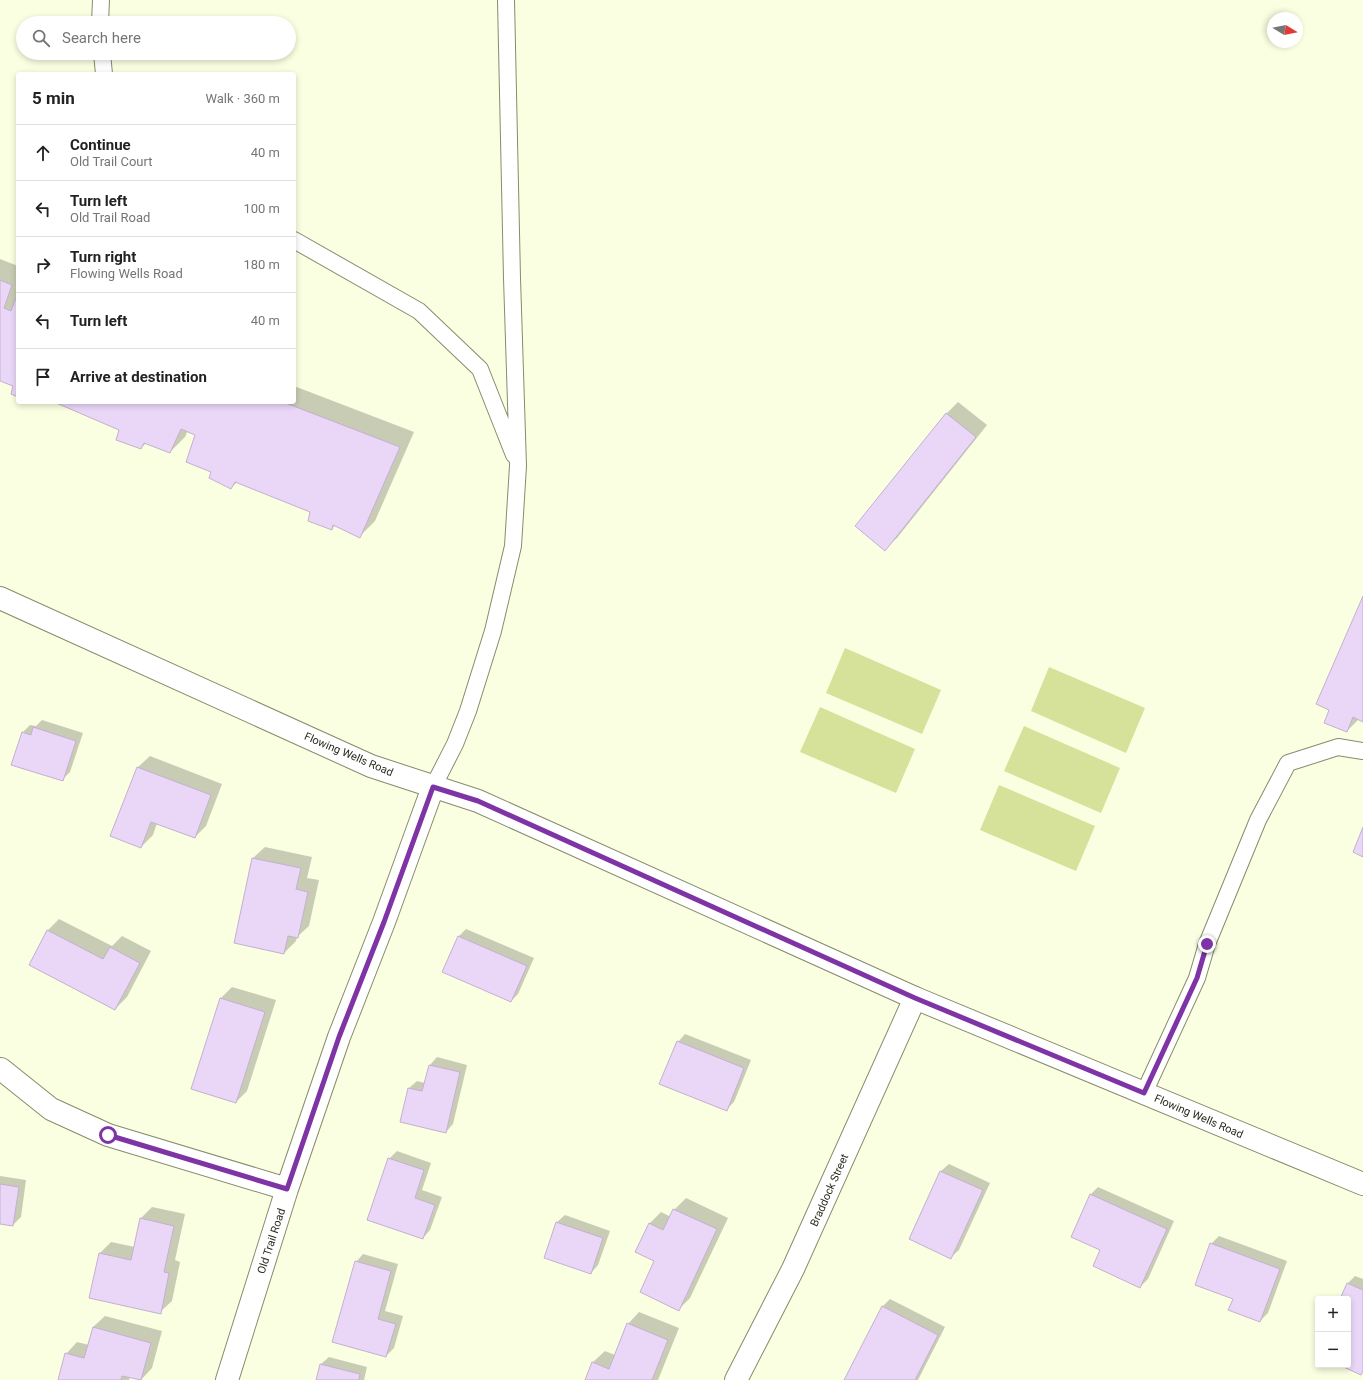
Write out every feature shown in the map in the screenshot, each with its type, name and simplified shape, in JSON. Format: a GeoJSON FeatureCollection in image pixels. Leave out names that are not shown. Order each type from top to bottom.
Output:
{"type":"FeatureCollection","features":[{"type":"Feature","properties":{"kind":"main road","name":"Flowing Wells Road"},"geometry":{"type":"LineString","coordinates":[[0,598],[370,766],[478,801],[915,998],[1363,1184]]}},
{"type":"Feature","properties":{"kind":"main road","name":"Old Trail Road"},"geometry":{"type":"LineString","coordinates":[[227,1380],[287,1189],[339,1037],[384,922],[433,787]]}},
{"type":"Feature","properties":{"kind":"main road","name":"Braddock Street"},"geometry":{"type":"LineString","coordinates":[[736,1380],[793,1269],[915,998]]}},
{"type":"Feature","properties":{"kind":"main road"},"geometry":{"type":"LineString","coordinates":[[1,1069],[51,1109],[108,1135],[287,1189]]}},
{"type":"Feature","properties":{"kind":"lane"},"geometry":{"type":"LineString","coordinates":[[100,16],[101,0]]}},
{"type":"Feature","properties":{"kind":"lane"},"geometry":{"type":"LineString","coordinates":[[433,787],[456,744],[468,710],[493,631],[513,546],[518,466],[506,0]]}},
{"type":"Feature","properties":{"kind":"lane"},"geometry":{"type":"LineString","coordinates":[[103,60],[104,72]]}},
{"type":"Feature","properties":{"kind":"lane"},"geometry":{"type":"LineString","coordinates":[[296,241],[419,312],[480,369],[518,466]]}},
{"type":"Feature","properties":{"kind":"lane"},"geometry":{"type":"LineString","coordinates":[[1144,1093],[1197,978],[1207,944],[1258,820],[1288,763],[1338,747],[1363,751]]}},
{"type":"Feature","properties":{"kind":"green space"},"geometry":{"type":"Polygon","coordinates":[[[845,648],[941,690],[922,734],[826,693],[845,648]]]}},
{"type":"Feature","properties":{"kind":"green space"},"geometry":{"type":"Polygon","coordinates":[[[1049,667],[1145,708],[1126,753],[1031,711],[1049,667]]]}},
{"type":"Feature","properties":{"kind":"green space"},"geometry":{"type":"Polygon","coordinates":[[[820,707],[915,749],[896,793],[800,752],[820,707]]]}},
{"type":"Feature","properties":{"kind":"green space"},"geometry":{"type":"Polygon","coordinates":[[[1024,726],[1120,768],[1101,813],[1004,771],[1024,726]]]}},
{"type":"Feature","properties":{"kind":"green space"},"geometry":{"type":"Polygon","coordinates":[[[999,785],[1095,826],[1076,871],[980,830],[999,785]]]}},
{"type":"Feature","properties":{"kind":"building"},"geometry":{"type":"Polygon","coordinates":[[[0,280],[12,285],[4,308],[11,311],[16,298],[16,396],[11,394],[13,386],[0,381],[0,280]]]}},
{"type":"Feature","properties":{"kind":"building"},"geometry":{"type":"Polygon","coordinates":[[[59,404],[288,404],[400,447],[360,538],[333,525],[332,530],[308,521],[310,512],[235,482],[231,489],[209,478],[211,472],[186,462],[195,435],[181,429],[170,453],[144,443],[141,449],[116,440],[119,430],[59,404]]]}},
{"type":"Feature","properties":{"kind":"building"},"geometry":{"type":"Polygon","coordinates":[[[946,413],[976,437],[885,551],[855,526],[946,413]]]}},
{"type":"Feature","properties":{"kind":"building"},"geometry":{"type":"Polygon","coordinates":[[[1363,596],[1363,722],[1353,717],[1347,732],[1324,723],[1329,710],[1316,704],[1363,596]]]}},
{"type":"Feature","properties":{"kind":"building"},"geometry":{"type":"Polygon","coordinates":[[[33,727],[76,741],[63,781],[11,765],[22,732],[31,735],[33,727]]]}},
{"type":"Feature","properties":{"kind":"building"},"geometry":{"type":"Polygon","coordinates":[[[137,767],[211,795],[195,838],[151,822],[141,848],[110,836],[137,767]]]}},
{"type":"Feature","properties":{"kind":"building"},"geometry":{"type":"Polygon","coordinates":[[[1363,827],[1363,857],[1353,852],[1363,827]]]}},
{"type":"Feature","properties":{"kind":"building"},"geometry":{"type":"Polygon","coordinates":[[[252,858],[301,868],[296,889],[308,892],[298,938],[288,936],[284,954],[234,943],[252,858]]]}},
{"type":"Feature","properties":{"kind":"building"},"geometry":{"type":"Polygon","coordinates":[[[47,930],[103,959],[110,947],[140,963],[115,1010],[29,965],[47,930]]]}},
{"type":"Feature","properties":{"kind":"building"},"geometry":{"type":"Polygon","coordinates":[[[458,936],[527,966],[511,1002],[442,972],[458,936]]]}},
{"type":"Feature","properties":{"kind":"building"},"geometry":{"type":"Polygon","coordinates":[[[220,998],[265,1012],[236,1103],[191,1089],[220,998]]]}},
{"type":"Feature","properties":{"kind":"building"},"geometry":{"type":"Polygon","coordinates":[[[677,1041],[744,1068],[727,1111],[659,1084],[677,1041]]]}},
{"type":"Feature","properties":{"kind":"building"},"geometry":{"type":"Polygon","coordinates":[[[429,1065],[460,1072],[446,1133],[400,1122],[408,1088],[422,1091],[429,1065]]]}},
{"type":"Feature","properties":{"kind":"building"},"geometry":{"type":"Polygon","coordinates":[[[388,1158],[424,1170],[415,1198],[435,1205],[423,1239],[367,1220],[388,1158]]]}},
{"type":"Feature","properties":{"kind":"building"},"geometry":{"type":"Polygon","coordinates":[[[940,1171],[983,1190],[951,1259],[909,1239],[940,1171]]]}},
{"type":"Feature","properties":{"kind":"building"},"geometry":{"type":"Polygon","coordinates":[[[0,1184],[19,1187],[13,1226],[0,1224],[0,1184]]]}},
{"type":"Feature","properties":{"kind":"building"},"geometry":{"type":"Polygon","coordinates":[[[1090,1194],[1167,1229],[1140,1288],[1093,1266],[1100,1250],[1071,1237],[1090,1194]]]}},
{"type":"Feature","properties":{"kind":"building"},"geometry":{"type":"Polygon","coordinates":[[[673,1209],[717,1229],[679,1311],[640,1292],[654,1261],[635,1252],[649,1223],[663,1230],[673,1209]]]}},
{"type":"Feature","properties":{"kind":"building"},"geometry":{"type":"Polygon","coordinates":[[[140,1218],[174,1226],[164,1272],[169,1273],[161,1314],[89,1298],[99,1253],[131,1260],[140,1218]]]}},
{"type":"Feature","properties":{"kind":"building"},"geometry":{"type":"Polygon","coordinates":[[[556,1222],[603,1238],[591,1274],[544,1258],[556,1222]]]}},
{"type":"Feature","properties":{"kind":"building"},"geometry":{"type":"Polygon","coordinates":[[[1210,1243],[1280,1269],[1260,1322],[1228,1310],[1233,1299],[1195,1285],[1210,1243]]]}},
{"type":"Feature","properties":{"kind":"building"},"geometry":{"type":"Polygon","coordinates":[[[355,1261],[391,1271],[378,1319],[396,1324],[386,1357],[332,1342],[355,1261]]]}},
{"type":"Feature","properties":{"kind":"building"},"geometry":{"type":"Polygon","coordinates":[[[1347,1283],[1363,1290],[1363,1371],[1361,1375],[1346,1368],[1351,1368],[1351,1296],[1341,1296],[1347,1283]]]}},
{"type":"Feature","properties":{"kind":"building"},"geometry":{"type":"Polygon","coordinates":[[[882,1306],[938,1335],[915,1380],[844,1380],[882,1306]]]}},
{"type":"Feature","properties":{"kind":"building"},"geometry":{"type":"Polygon","coordinates":[[[627,1323],[668,1340],[652,1380],[585,1380],[592,1362],[609,1369],[627,1323]]]}},
{"type":"Feature","properties":{"kind":"building"},"geometry":{"type":"Polygon","coordinates":[[[93,1327],[151,1343],[141,1380],[122,1376],[121,1380],[58,1380],[65,1353],[84,1358],[93,1327]]]}},
{"type":"Feature","properties":{"kind":"building"},"geometry":{"type":"Polygon","coordinates":[[[320,1364],[360,1374],[359,1380],[316,1380],[320,1364]]]}},
{"type":"Feature","properties":{"kind":"route"},"geometry":{"type":"LineString","coordinates":[[108,1135],[287,1189],[339,1037],[384,922],[433,787],[478,801],[915,998],[1144,1093],[1197,978],[1207,944]]}}]}
